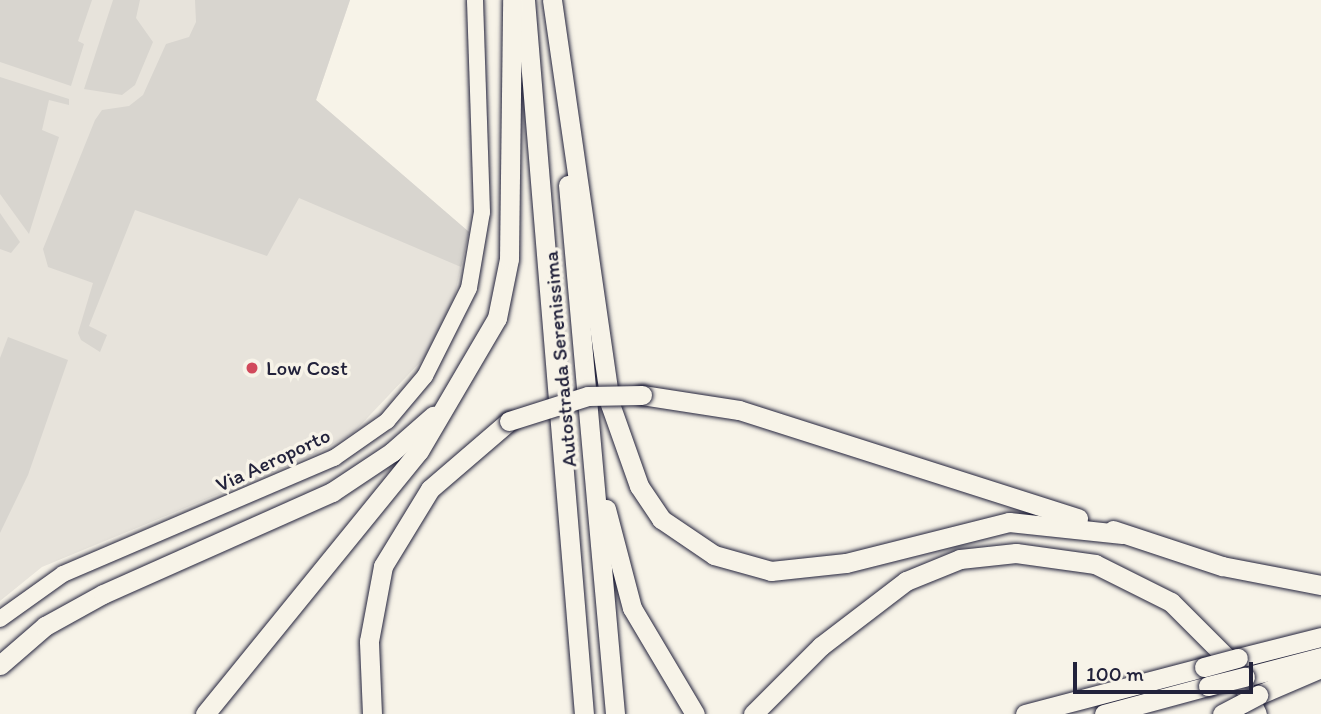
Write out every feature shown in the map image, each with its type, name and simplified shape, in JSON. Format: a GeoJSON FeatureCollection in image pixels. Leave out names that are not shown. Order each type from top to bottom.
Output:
{"type":"FeatureCollection","features":[{"type":"Feature","properties":{"kind":"highway"},"geometry":{"type":"LineString","coordinates":[[205,714],[372,514],[453,399],[497,318],[509,259],[512,0]]}},
{"type":"Feature","properties":{"kind":"highway","name":"Autostrada Serenissima"},"geometry":{"type":"LineString","coordinates":[[525,0],[584,714]]}},
{"type":"Feature","properties":{"kind":"highway"},"geometry":{"type":"LineString","coordinates":[[552,0],[612,413],[639,486],[661,519],[714,555],[771,571],[846,563],[1009,522],[1122,534]]}},
{"type":"Feature","properties":{"kind":"highway","name":"Autostrada Serenissima"},"geometry":{"type":"LineString","coordinates":[[552,0],[615,714]]}},
{"type":"Feature","properties":{"kind":"highway"},"geometry":{"type":"LineString","coordinates":[[372,714],[369,641],[383,566],[430,489],[509,421],[588,396],[642,395],[739,410],[1222,566],[1321,585]]}},
{"type":"Feature","properties":{"kind":"highway"},"geometry":{"type":"LineString","coordinates":[[0,665],[46,626],[103,594],[332,492],[392,452],[453,399]]}},
{"type":"Feature","properties":{"kind":"highway"},"geometry":{"type":"LineString","coordinates":[[588,427],[632,608],[695,714]]}},
{"type":"Feature","properties":{"kind":"highway"},"geometry":{"type":"LineString","coordinates":[[753,714],[821,646],[905,581],[960,559],[1016,553],[1095,564],[1171,602],[1233,664],[1258,704]]}},
{"type":"Feature","properties":{"kind":"highway"},"geometry":{"type":"LineString","coordinates":[[1025,714],[1206,677],[1242,667],[1321,637]]}},
{"type":"Feature","properties":{"kind":"highway"},"geometry":{"type":"LineString","coordinates":[[1242,667],[1321,657]]}},
{"type":"Feature","properties":{"kind":"highway"},"geometry":{"type":"LineString","coordinates":[[1222,714],[1258,704],[1321,668]]}},
{"type":"Feature","properties":{"kind":"highway"},"geometry":{"type":"LineString","coordinates":[[1104,714],[1206,677]]}},
{"type":"Feature","properties":{"kind":"street","name":"Via Aeroporto"},"geometry":{"type":"LineString","coordinates":[[0,619],[63,574],[334,458],[387,421],[425,376],[469,288],[482,212],[475,0]]}},
{"type":"Feature","properties":{"kind":"shaded area"},"geometry":{"type":"Polygon","coordinates":[[[0,0],[350,0],[316,100],[469,232],[454,298],[425,357],[353,433],[316,454],[42,567],[0,601],[0,0]]]}},
{"type":"Feature","properties":{"kind":"shaded area"},"geometry":{"type":"Polygon","coordinates":[[[0,0],[92,0],[78,41],[84,44],[71,86],[0,62],[0,0]]]}},
{"type":"Feature","properties":{"kind":"shaded area"},"geometry":{"type":"Polygon","coordinates":[[[113,0],[140,0],[136,18],[153,42],[135,85],[122,95],[84,89],[113,0]]]}},
{"type":"Feature","properties":{"kind":"shaded area"},"geometry":{"type":"Polygon","coordinates":[[[195,0],[350,0],[316,100],[469,232],[461,267],[299,198],[267,256],[135,210],[89,326],[107,335],[100,352],[81,340],[78,333],[93,283],[48,267],[43,249],[95,120],[102,110],[129,106],[143,95],[166,44],[189,37],[196,22],[195,0]]]}},
{"type":"Feature","properties":{"kind":"shaded area"},"geometry":{"type":"Polygon","coordinates":[[[0,77],[69,99],[69,105],[49,100],[42,130],[59,137],[29,234],[0,194],[0,77]]]}},
{"type":"Feature","properties":{"kind":"shaded area"},"geometry":{"type":"Polygon","coordinates":[[[0,213],[20,242],[11,253],[0,249],[0,213]]]}},
{"type":"Feature","properties":{"kind":"shaded area"},"geometry":{"type":"Polygon","coordinates":[[[8,337],[68,360],[28,475],[0,533],[0,358],[8,337]]]}},
{"type":"Feature","properties":{"kind":"place","name":"Low Cost"},"geometry":{"type":"Point","coordinates":[252,368]}}]}
